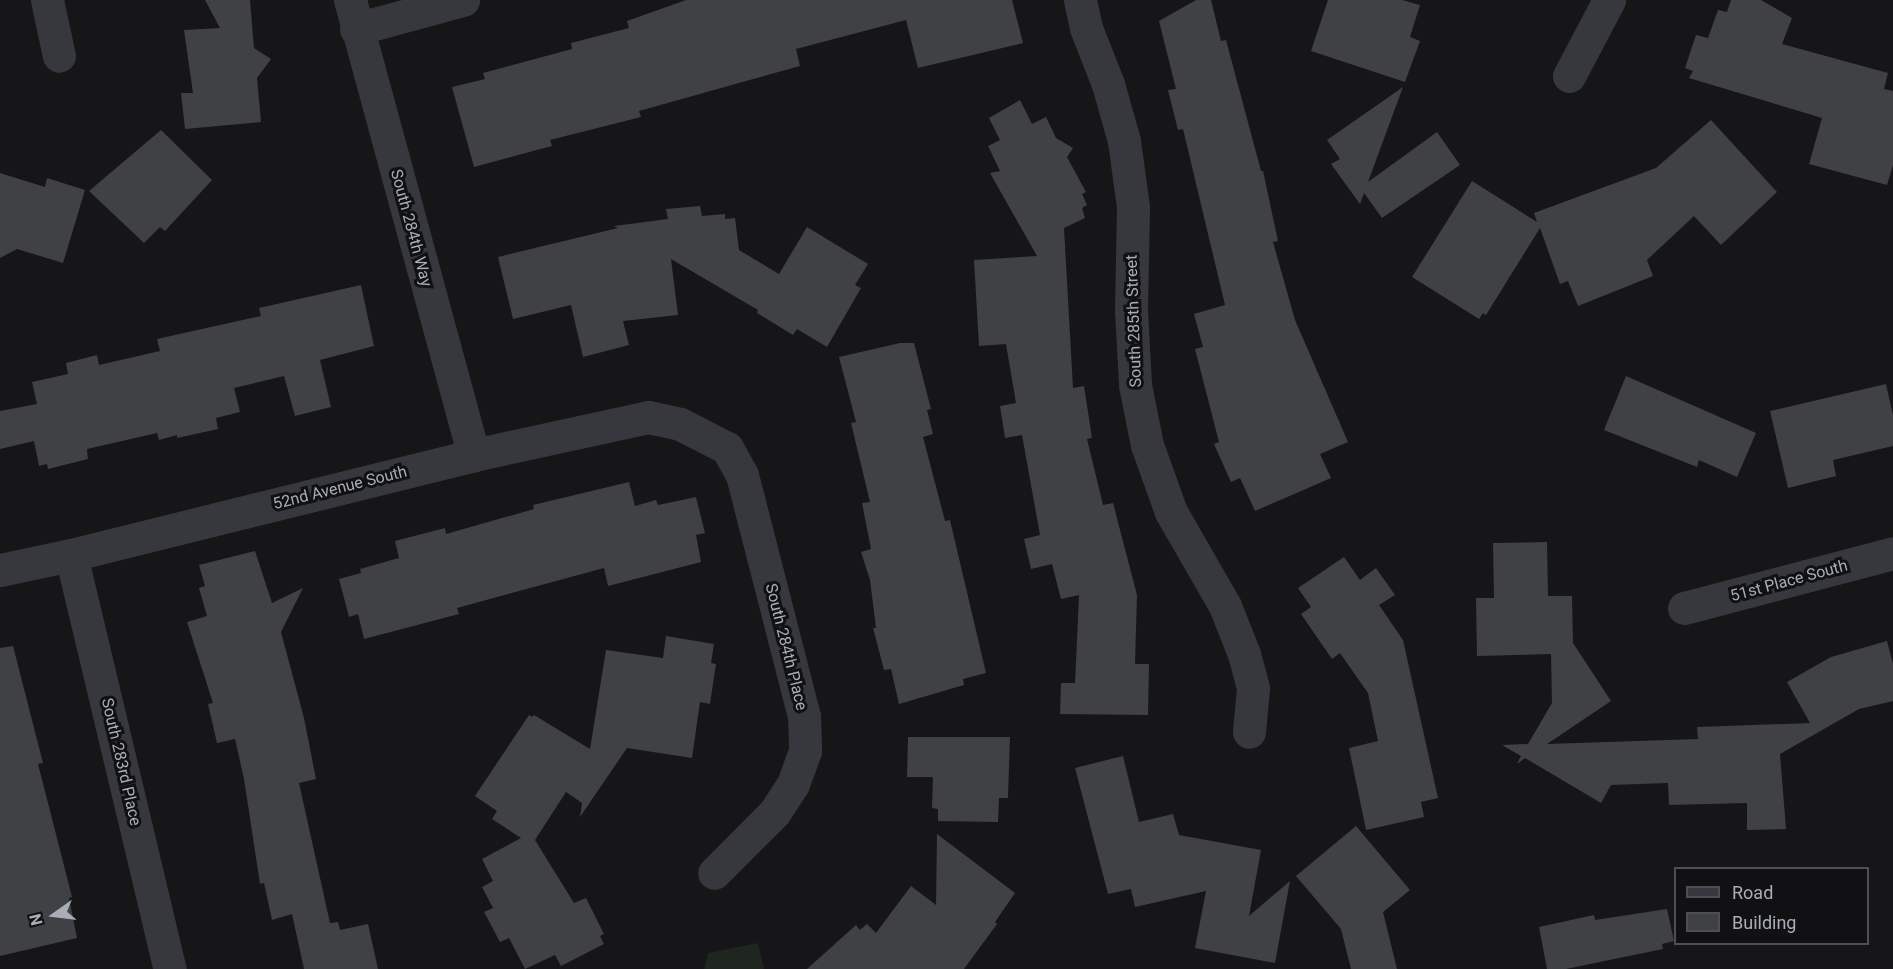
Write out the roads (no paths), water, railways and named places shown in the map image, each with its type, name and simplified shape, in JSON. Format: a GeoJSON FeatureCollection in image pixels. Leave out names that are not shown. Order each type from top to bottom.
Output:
{"type":"FeatureCollection","features":[{"type":"Feature","properties":{"kind":"street"},"geometry":{"type":"LineString","coordinates":[[47,0],[60,56]]}},
{"type":"Feature","properties":{"kind":"street"},"geometry":{"type":"LineString","coordinates":[[353,14],[463,0]]}},
{"type":"Feature","properties":{"kind":"street","name":"South 285th Street"},"geometry":{"type":"LineString","coordinates":[[1080,0],[1086,28],[1108,84],[1124,141],[1133,207],[1131,309],[1135,385],[1147,445],[1171,513],[1225,606],[1244,654],[1253,688],[1249,732]]}},
{"type":"Feature","properties":{"kind":"street"},"geometry":{"type":"LineString","coordinates":[[1569,76],[1608,0]]}},
{"type":"Feature","properties":{"kind":"street","name":"South 284th Way"},"geometry":{"type":"LineString","coordinates":[[353,14],[474,455]]}},
{"type":"Feature","properties":{"kind":"street","name":"52nd Avenue South"},"geometry":{"type":"LineString","coordinates":[[0,570],[71,555],[474,455],[648,417],[680,424]]}},
{"type":"Feature","properties":{"kind":"street","name":"South 284th Place"},"geometry":{"type":"LineString","coordinates":[[680,424],[727,448],[742,475],[804,716],[805,751],[793,784],[775,812],[714,873]]}},
{"type":"Feature","properties":{"kind":"street","name":"51st Place South"},"geometry":{"type":"LineString","coordinates":[[1684,608],[1893,553]]}},
{"type":"Feature","properties":{"kind":"street","name":"South 283rd Place"},"geometry":{"type":"LineString","coordinates":[[71,555],[170,969]]}}]}
